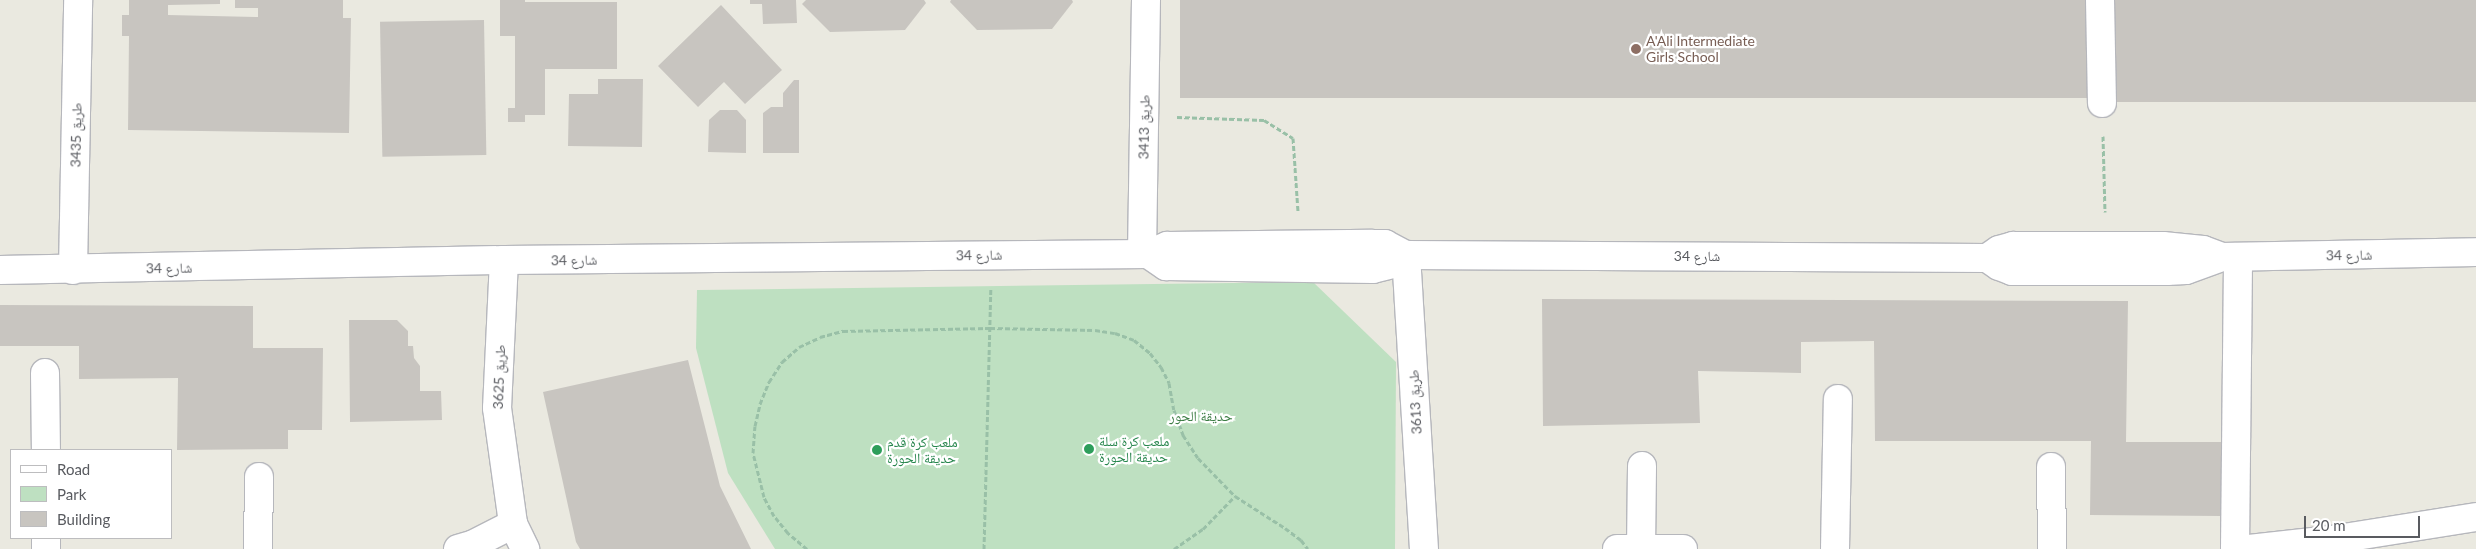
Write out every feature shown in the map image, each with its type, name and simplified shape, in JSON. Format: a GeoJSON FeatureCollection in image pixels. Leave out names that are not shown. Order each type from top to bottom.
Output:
{"type":"FeatureCollection","features":[{"type":"Feature","properties":{"kind":"street","name":"طريق 3435"},"geometry":{"type":"LineString","coordinates":[[73,270],[78,0]]}},
{"type":"Feature","properties":{"kind":"street","name":"طريق 3413"},"geometry":{"type":"LineString","coordinates":[[1145,254],[1144,116],[1146,0]]}},
{"type":"Feature","properties":{"kind":"street"},"geometry":{"type":"LineString","coordinates":[[2100,0],[2102,103]]}},
{"type":"Feature","properties":{"kind":"street","name":"شارع 34"},"geometry":{"type":"LineString","coordinates":[[0,270],[504,260],[1145,254],[1167,246],[1384,244],[1406,255],[1987,258],[1999,266],[2012,271],[2106,272],[2186,270],[2230,257],[2476,252]]}},
{"type":"Feature","properties":{"kind":"street","name":"شارع 34"},"geometry":{"type":"LineString","coordinates":[[1987,258],[1999,250],[2013,246],[2182,247],[2230,257]]}},
{"type":"Feature","properties":{"kind":"street","name":"شارع 34"},"geometry":{"type":"LineString","coordinates":[[1145,254],[1156,261],[1171,266],[1374,269],[1397,263],[1406,255]]}},
{"type":"Feature","properties":{"kind":"street","name":"طريق 3613"},"geometry":{"type":"LineString","coordinates":[[1406,255],[1424,549]]}},
{"type":"Feature","properties":{"kind":"street"},"geometry":{"type":"LineString","coordinates":[[2230,257],[2235,549]]}},
{"type":"Feature","properties":{"kind":"street","name":"طريق 3625"},"geometry":{"type":"LineString","coordinates":[[504,260],[497,408],[514,524],[526,549]]}},
{"type":"Feature","properties":{"kind":"street"},"geometry":{"type":"LineString","coordinates":[[45,373],[46,449]]}},
{"type":"Feature","properties":{"kind":"street"},"geometry":{"type":"LineString","coordinates":[[1835,549],[1838,398]]}},
{"type":"Feature","properties":{"kind":"street"},"geometry":{"type":"LineString","coordinates":[[1641,549],[1642,466]]}},
{"type":"Feature","properties":{"kind":"street"},"geometry":{"type":"LineString","coordinates":[[2051,467],[2052,549]]}},
{"type":"Feature","properties":{"kind":"street"},"geometry":{"type":"LineString","coordinates":[[258,549],[259,477]]}},
{"type":"Feature","properties":{"kind":"street"},"geometry":{"type":"LineString","coordinates":[[2249,549],[2331,540],[2476,517]]}},
{"type":"Feature","properties":{"kind":"street"},"geometry":{"type":"LineString","coordinates":[[458,549],[474,544],[514,524]]}},
{"type":"Feature","properties":{"kind":"street"},"geometry":{"type":"LineString","coordinates":[[1617,549],[1683,549]]}},
{"type":"Feature","properties":{"kind":"path"},"geometry":{"type":"LineString","coordinates":[[2102,103],[2106,246]]}},
{"type":"Feature","properties":{"kind":"path"},"geometry":{"type":"LineString","coordinates":[[1144,116],[1264,120],[1292,138],[1301,245]]}},
{"type":"Feature","properties":{"kind":"path"},"geometry":{"type":"LineString","coordinates":[[984,549],[992,255]]}},
{"type":"Feature","properties":{"kind":"path"},"geometry":{"type":"LineString","coordinates":[[807,549],[788,533],[774,516],[764,497],[753,453],[755,426],[760,404],[768,382],[782,362],[799,347],[820,337],[843,331],[990,328],[1095,330],[1115,333],[1134,340],[1150,353],[1161,367],[1168,383],[1174,410],[1183,435],[1198,458],[1235,496],[1285,528],[1301,540],[1308,549]]}},
{"type":"Feature","properties":{"kind":"path"},"geometry":{"type":"LineString","coordinates":[[1174,549],[1204,529],[1235,496]]}},
{"type":"Feature","properties":{"kind":"green space","name":"حديقة الحور"},"geometry":{"type":"Polygon","coordinates":[[[1313,282],[1396,362],[1395,549],[775,549],[728,473],[696,348],[697,290],[1313,282]]]}},
{"type":"Feature","properties":{"kind":"building"},"geometry":{"type":"Polygon","coordinates":[[[129,0],[220,0],[220,4],[168,5],[168,15],[258,17],[258,8],[235,8],[235,0],[343,0],[343,18],[351,18],[349,133],[128,130],[129,36],[122,36],[122,15],[129,15],[129,0]]]}},
{"type":"Feature","properties":{"kind":"building"},"geometry":{"type":"Polygon","coordinates":[[[500,0],[525,0],[525,2],[617,2],[617,69],[545,69],[545,115],[525,115],[525,122],[508,122],[508,108],[515,108],[515,36],[500,36],[500,0]]]}},
{"type":"Feature","properties":{"kind":"building"},"geometry":{"type":"Polygon","coordinates":[[[750,0],[796,0],[797,23],[763,24],[762,4],[750,4],[750,0]]]}},
{"type":"Feature","properties":{"kind":"building"},"geometry":{"type":"Polygon","coordinates":[[[806,0],[924,0],[926,3],[905,30],[830,32],[802,4],[806,0]]]}},
{"type":"Feature","properties":{"kind":"building"},"geometry":{"type":"Polygon","coordinates":[[[951,0],[1072,0],[1073,2],[1052,29],[977,30],[950,2],[951,0]]]}},
{"type":"Feature","properties":{"kind":"building","name":"A'Ali Intermediate Girls School"},"geometry":{"type":"Polygon","coordinates":[[[1180,0],[2093,0],[2093,98],[1180,98],[1180,0]]]}},
{"type":"Feature","properties":{"kind":"building"},"geometry":{"type":"Polygon","coordinates":[[[2115,0],[2476,0],[2476,102],[2115,102],[2115,0]]]}},
{"type":"Feature","properties":{"kind":"building"},"geometry":{"type":"Polygon","coordinates":[[[721,5],[782,70],[745,104],[724,82],[698,107],[658,66],[721,5]]]}},
{"type":"Feature","properties":{"kind":"building"},"geometry":{"type":"Polygon","coordinates":[[[484,20],[486,155],[382,157],[380,22],[484,20]]]}},
{"type":"Feature","properties":{"kind":"building"},"geometry":{"type":"Polygon","coordinates":[[[598,79],[643,79],[642,147],[568,146],[569,94],[598,94],[598,79]]]}},
{"type":"Feature","properties":{"kind":"building"},"geometry":{"type":"Polygon","coordinates":[[[794,80],[799,80],[799,153],[763,153],[763,113],[771,107],[783,107],[783,93],[794,80]]]}},
{"type":"Feature","properties":{"kind":"building"},"geometry":{"type":"Polygon","coordinates":[[[720,110],[737,110],[746,120],[746,153],[708,152],[709,120],[720,110]]]}},
{"type":"Feature","properties":{"kind":"building"},"geometry":{"type":"Polygon","coordinates":[[[1542,299],[2128,301],[2126,442],[2223,442],[2222,516],[2090,515],[2091,441],[1875,441],[1874,341],[1801,342],[1801,373],[1698,371],[1700,423],[1543,426],[1542,299]]]}},
{"type":"Feature","properties":{"kind":"building"},"geometry":{"type":"Polygon","coordinates":[[[0,305],[253,306],[253,348],[323,348],[322,430],[288,430],[288,449],[177,450],[178,378],[79,379],[79,346],[0,346],[0,305]]]}},
{"type":"Feature","properties":{"kind":"building"},"geometry":{"type":"Polygon","coordinates":[[[349,320],[397,320],[408,331],[408,346],[413,346],[414,358],[420,366],[420,391],[441,391],[442,420],[350,422],[349,320]]]}},
{"type":"Feature","properties":{"kind":"building"},"geometry":{"type":"Polygon","coordinates":[[[688,360],[720,486],[751,549],[580,549],[576,542],[543,392],[688,360]]]}},
{"type":"Feature","properties":{"kind":"place","name":"A'Ali Intermediate Girls School"},"geometry":{"type":"Point","coordinates":[1636,49]}},
{"type":"Feature","properties":{"kind":"place","name":"ملعب كرة سلة حديقة الحورة"},"geometry":{"type":"Point","coordinates":[1089,449]}},
{"type":"Feature","properties":{"kind":"place","name":"ملعب كرة قدم حديقة الحورة"},"geometry":{"type":"Point","coordinates":[877,450]}}]}
